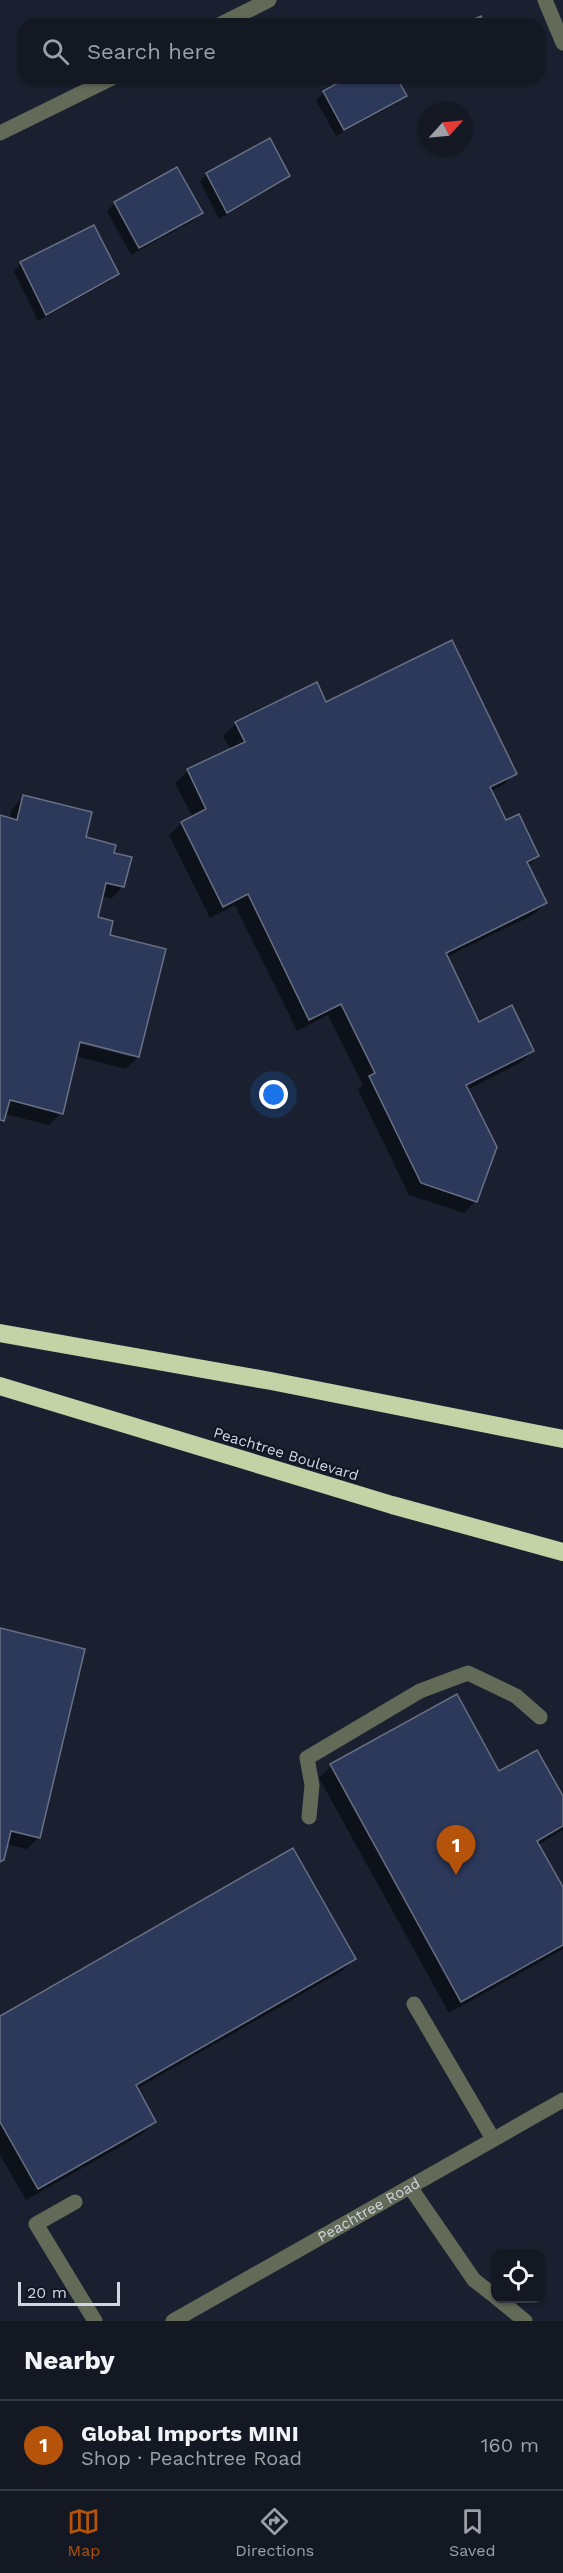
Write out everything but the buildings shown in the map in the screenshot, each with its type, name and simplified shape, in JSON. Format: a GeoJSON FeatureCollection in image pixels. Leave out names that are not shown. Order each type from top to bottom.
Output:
{"type":"FeatureCollection","features":[{"type":"Feature","properties":{"kind":"highway"},"geometry":{"type":"LineString","coordinates":[[0,1333],[271,1381],[563,1439]]}},
{"type":"Feature","properties":{"kind":"highway","name":"Peachtree Boulevard"},"geometry":{"type":"LineString","coordinates":[[0,1386],[392,1505],[563,1552]]}},
{"type":"Feature","properties":{"kind":"street"},"geometry":{"type":"LineString","coordinates":[[233,18],[270,0]]}},
{"type":"Feature","properties":{"kind":"street"},"geometry":{"type":"LineString","coordinates":[[545,0],[563,43]]}},
{"type":"Feature","properties":{"kind":"street"},"geometry":{"type":"LineString","coordinates":[[0,133],[100,84]]}},
{"type":"Feature","properties":{"kind":"street"},"geometry":{"type":"LineString","coordinates":[[309,1816],[312,1785],[307,1758],[420,1691],[468,1673],[516,1696],[540,1717]]}},
{"type":"Feature","properties":{"kind":"street"},"geometry":{"type":"LineString","coordinates":[[414,2004],[494,2139]]}},
{"type":"Feature","properties":{"kind":"street","name":"Peachtree Road"},"geometry":{"type":"LineString","coordinates":[[173,2321],[563,2100]]}},
{"type":"Feature","properties":{"kind":"street"},"geometry":{"type":"LineString","coordinates":[[410,2187],[474,2280],[491,2294]]}},
{"type":"Feature","properties":{"kind":"street"},"geometry":{"type":"LineString","coordinates":[[75,2202],[36,2224],[95,2321]]}},
{"type":"Feature","properties":{"kind":"street"},"geometry":{"type":"LineString","coordinates":[[502,2303],[525,2321]]}},
{"type":"Feature","properties":{"kind":"place","name":"Global Imports MINI"},"geometry":{"type":"Point","coordinates":[456,1875]}}]}
